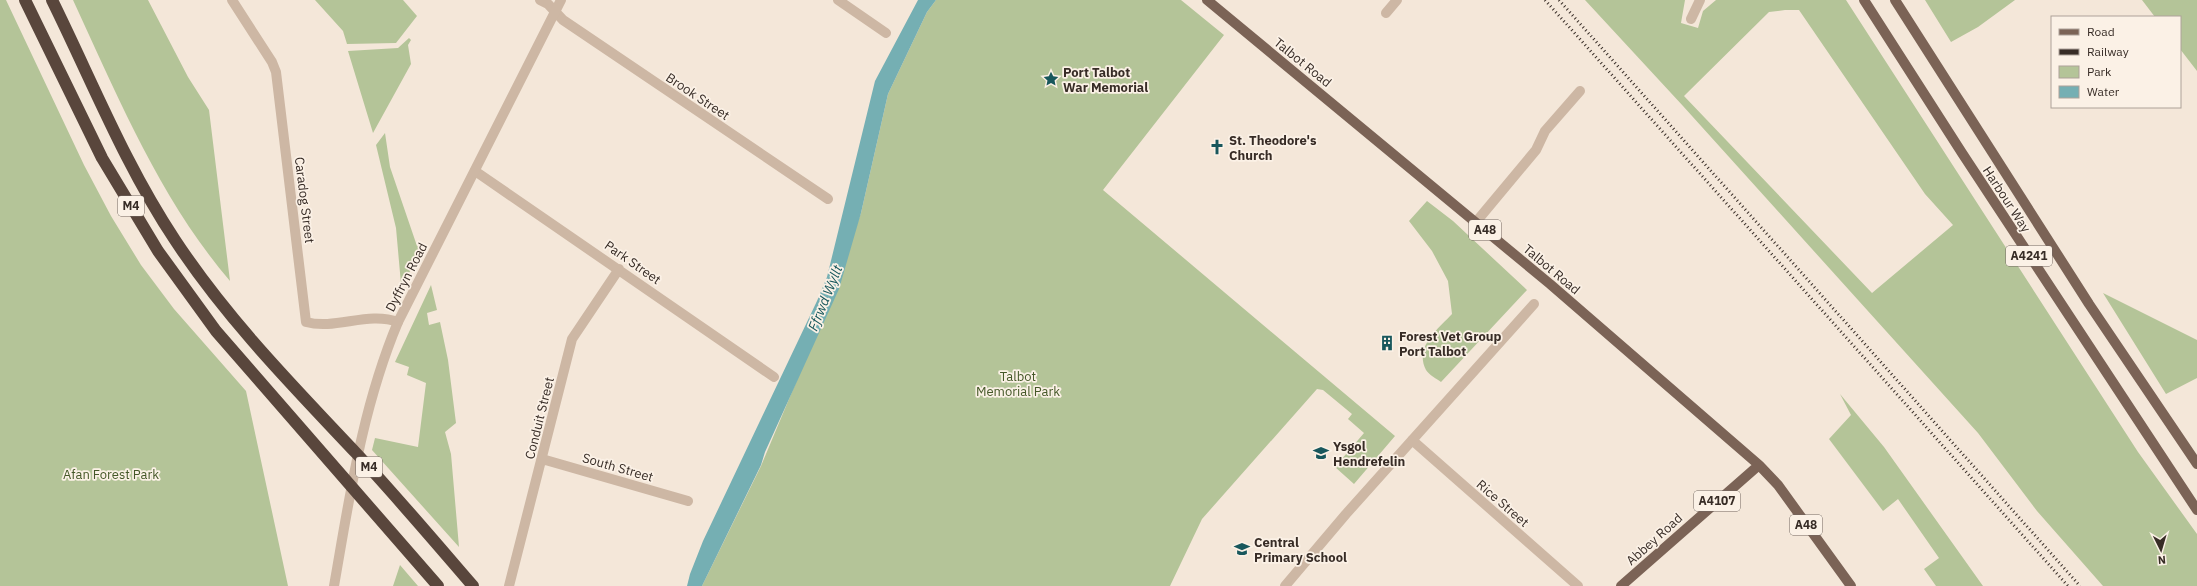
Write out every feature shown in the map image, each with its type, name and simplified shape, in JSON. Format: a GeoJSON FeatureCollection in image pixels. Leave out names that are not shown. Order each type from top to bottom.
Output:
{"type":"FeatureCollection","features":[{"type":"Feature","properties":{"kind":"highway","name":"M4"},"geometry":{"type":"LineString","coordinates":[[25,0],[78,112],[158,251],[190,296],[246,366],[438,586]]}},
{"type":"Feature","properties":{"kind":"highway","name":"M4"},"geometry":{"type":"LineString","coordinates":[[52,0],[121,146],[175,240],[236,323],[378,476],[473,586]]}},
{"type":"Feature","properties":{"kind":"main road","name":"Talbot Road"},"geometry":{"type":"LineString","coordinates":[[1207,0],[1476,222],[1760,465],[1778,486],[1851,586]]}},
{"type":"Feature","properties":{"kind":"main road","name":"Harbour Way"},"geometry":{"type":"LineString","coordinates":[[1864,0],[1970,166],[2197,510]]}},
{"type":"Feature","properties":{"kind":"main road","name":"Harbour Way"},"geometry":{"type":"LineString","coordinates":[[1895,0],[2090,304],[2197,464]]}},
{"type":"Feature","properties":{"kind":"main road","name":"Abbey Road"},"geometry":{"type":"LineString","coordinates":[[1621,586],[1760,465]]}},
{"type":"Feature","properties":{"kind":"street","name":"Caradog Street"},"geometry":{"type":"LineString","coordinates":[[232,0],[272,62],[276,72],[306,322],[316,324],[362,318],[389,318],[398,322]]}},
{"type":"Feature","properties":{"kind":"street","name":"Brook Street"},"geometry":{"type":"LineString","coordinates":[[540,0],[563,20],[828,199]]}},
{"type":"Feature","properties":{"kind":"street","name":"Dyffryn Road"},"geometry":{"type":"LineString","coordinates":[[334,586],[364,419],[386,350],[398,322],[561,0]]}},
{"type":"Feature","properties":{"kind":"street"},"geometry":{"type":"LineString","coordinates":[[838,0],[886,33]]}},
{"type":"Feature","properties":{"kind":"street"},"geometry":{"type":"LineString","coordinates":[[1386,13],[1397,0]]}},
{"type":"Feature","properties":{"kind":"street"},"geometry":{"type":"LineString","coordinates":[[1691,19],[1700,0]]}},
{"type":"Feature","properties":{"kind":"street"},"geometry":{"type":"LineString","coordinates":[[1476,222],[1536,150],[1545,131],[1580,91]]}},
{"type":"Feature","properties":{"kind":"street","name":"Park Street"},"geometry":{"type":"LineString","coordinates":[[475,171],[774,377]]}},
{"type":"Feature","properties":{"kind":"street","name":"Conduit Street"},"geometry":{"type":"LineString","coordinates":[[509,586],[572,339],[619,269]]}},
{"type":"Feature","properties":{"kind":"street"},"geometry":{"type":"LineString","coordinates":[[1285,586],[1412,440],[1534,304]]}},
{"type":"Feature","properties":{"kind":"street","name":"Rice Street"},"geometry":{"type":"LineString","coordinates":[[1412,440],[1578,586]]}},
{"type":"Feature","properties":{"kind":"street","name":"South Street"},"geometry":{"type":"LineString","coordinates":[[542,459],[688,501]]}},
{"type":"Feature","properties":{"kind":"green space","name":"Afan Forest Park"},"geometry":{"type":"Polygon","coordinates":[[[0,0],[6,0],[84,165],[111,216],[141,265],[174,309],[246,391],[288,586],[0,586],[0,0]]]}},
{"type":"Feature","properties":{"kind":"green space"},"geometry":{"type":"Polygon","coordinates":[[[73,0],[148,0],[188,77],[209,110],[230,281],[182,216],[161,182],[124,110],[73,0]]]}},
{"type":"Feature","properties":{"kind":"green space"},"geometry":{"type":"Polygon","coordinates":[[[315,0],[403,0],[417,16],[396,43],[347,44],[343,31],[315,0]]]}},
{"type":"Feature","properties":{"kind":"green space","name":"Talbot Memorial Park"},"geometry":{"type":"Polygon","coordinates":[[[936,0],[1181,0],[1224,35],[1103,190],[1395,436],[1354,484],[1335,467],[1364,433],[1348,419],[1352,414],[1323,390],[1317,389],[1202,519],[1170,586],[702,586],[761,466],[802,368],[861,213],[888,94],[927,12],[936,0]]]}},
{"type":"Feature","properties":{"kind":"green space"},"geometry":{"type":"Polygon","coordinates":[[[1585,0],[1685,0],[1681,23],[1698,28],[1703,11],[1716,0],[1846,0],[2138,452],[2197,534],[2197,586],[2103,586],[2037,511],[1978,433],[1683,106],[1585,0]],[[1799,10],[1769,12],[1684,96],[1872,293],[1953,225],[1925,194],[1799,10]]]}},
{"type":"Feature","properties":{"kind":"green space"},"geometry":{"type":"Polygon","coordinates":[[[1925,0],[2015,0],[1978,27],[1951,42],[1925,0]]]}},
{"type":"Feature","properties":{"kind":"green space"},"geometry":{"type":"Polygon","coordinates":[[[2142,0],[2197,0],[2197,71],[2181,50],[2181,16],[2154,16],[2142,0]]]}},
{"type":"Feature","properties":{"kind":"green space"},"geometry":{"type":"Polygon","coordinates":[[[409,38],[411,40],[408,45],[411,64],[373,133],[348,51],[398,48],[409,38]]]}},
{"type":"Feature","properties":{"kind":"green space"},"geometry":{"type":"Polygon","coordinates":[[[385,133],[390,167],[417,246],[422,248],[403,285],[401,284],[396,228],[376,145],[385,133]]]}},
{"type":"Feature","properties":{"kind":"green space"},"geometry":{"type":"Polygon","coordinates":[[[1427,201],[1453,221],[1527,290],[1441,382],[1427,372],[1423,362],[1423,354],[1425,346],[1434,332],[1452,314],[1448,281],[1432,251],[1409,221],[1427,201]]]}},
{"type":"Feature","properties":{"kind":"green space"},"geometry":{"type":"Polygon","coordinates":[[[431,285],[437,310],[427,313],[429,325],[440,322],[448,360],[456,423],[445,432],[451,454],[459,547],[372,450],[375,438],[418,447],[426,383],[407,375],[409,367],[395,362],[431,285]]]}},
{"type":"Feature","properties":{"kind":"green space"},"geometry":{"type":"Polygon","coordinates":[[[2103,293],[2197,340],[2197,378],[2166,394],[2103,293]]]}},
{"type":"Feature","properties":{"kind":"green space"},"geometry":{"type":"Polygon","coordinates":[[[1840,394],[1884,447],[1983,586],[1936,586],[1924,569],[1939,558],[1898,499],[1883,511],[1829,439],[1851,415],[1840,394]]]}},
{"type":"Feature","properties":{"kind":"green space"},"geometry":{"type":"Polygon","coordinates":[[[400,565],[418,586],[393,586],[400,565]]]}},
{"type":"Feature","properties":{"kind":"water","name":"Ffrwd Wyllt"},"geometry":{"type":"Polygon","coordinates":[[[918,0],[936,0],[927,12],[888,94],[861,213],[839,289],[765,452],[761,465],[702,586],[687,586],[703,541],[827,277],[875,81],[918,0]]]}},
{"type":"Feature","properties":{"kind":"railway"},"geometry":{"type":"LineString","coordinates":[[1545,0],[2068,586]]}},
{"type":"Feature","properties":{"kind":"railway"},"geometry":{"type":"LineString","coordinates":[[1559,0],[2080,586]]}},
{"type":"Feature","properties":{"kind":"place","name":"Port Talbot War Memorial"},"geometry":{"type":"Point","coordinates":[1051,79]}},
{"type":"Feature","properties":{"kind":"place","name":"St. Theodore's Church"},"geometry":{"type":"Point","coordinates":[1217,147]}},
{"type":"Feature","properties":{"kind":"place","name":"Forest Vet Group Port Talbot"},"geometry":{"type":"Point","coordinates":[1387,343]}},
{"type":"Feature","properties":{"kind":"place","name":"Ysgol Hendrefelin"},"geometry":{"type":"Point","coordinates":[1321,453]}},
{"type":"Feature","properties":{"kind":"place","name":"Central Primary School"},"geometry":{"type":"Point","coordinates":[1242,549]}}]}
